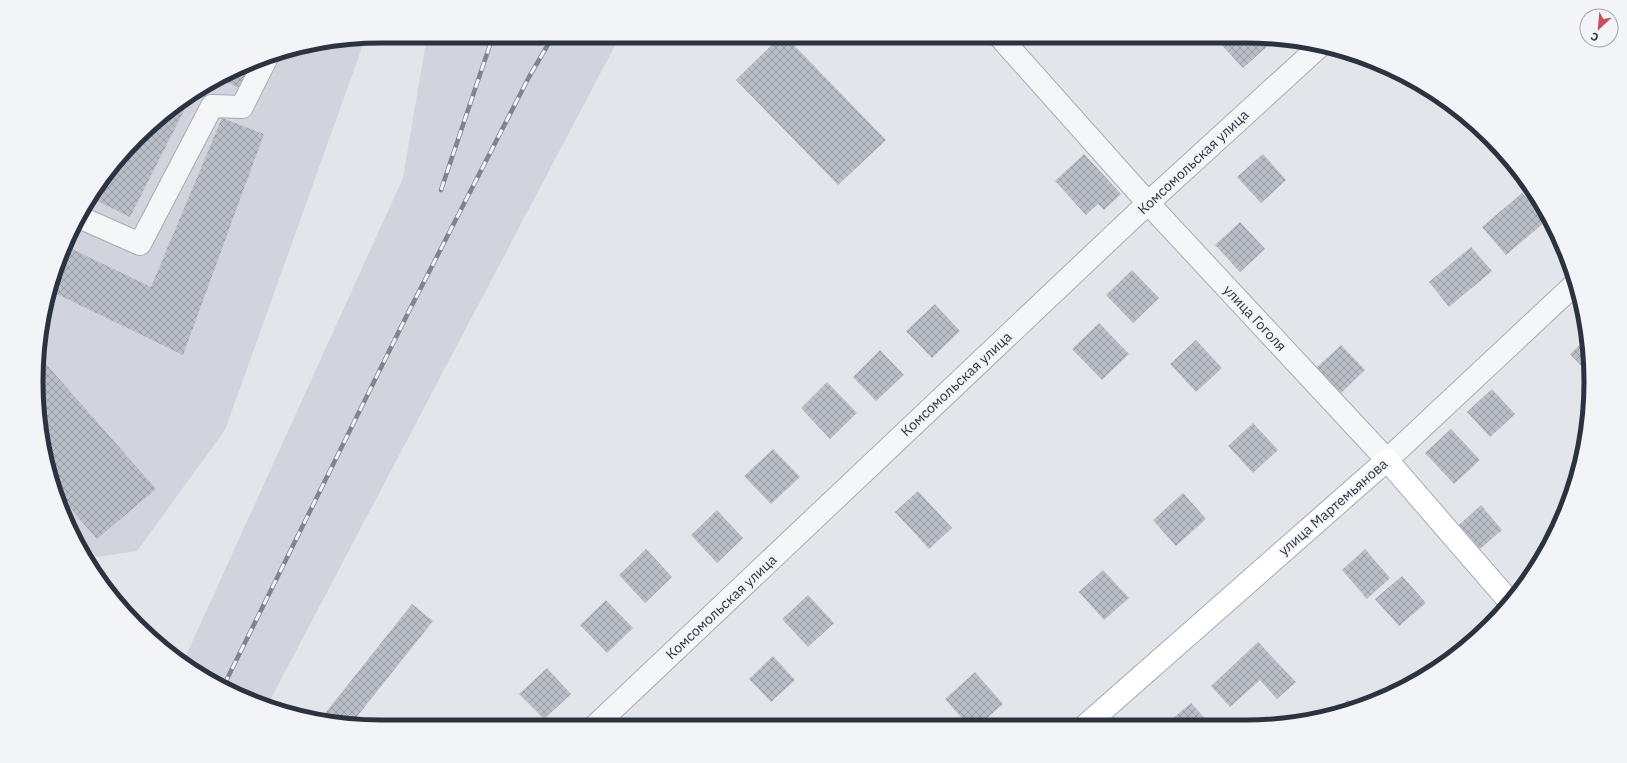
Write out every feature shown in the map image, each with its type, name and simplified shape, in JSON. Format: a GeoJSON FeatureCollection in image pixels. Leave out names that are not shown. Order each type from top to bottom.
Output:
{"type":"FeatureCollection","features":[{"type":"Feature","properties":{"kind":"main road","name":"улица Гоголя"},"geometry":{"type":"LineString","coordinates":[[1386,460],[1506,598]]}},
{"type":"Feature","properties":{"kind":"main road","name":"улица Мартемьянова"},"geometry":{"type":"LineString","coordinates":[[1092,720],[1386,460]]}},
{"type":"Feature","properties":{"kind":"street","name":"улица Гоголя"},"geometry":{"type":"LineString","coordinates":[[1005,43],[1148,203],[1386,460]]}},
{"type":"Feature","properties":{"kind":"street","name":"Комсомольская улица"},"geometry":{"type":"LineString","coordinates":[[601,720],[1148,203],[1315,51]]}},
{"type":"Feature","properties":{"kind":"street"},"geometry":{"type":"LineString","coordinates":[[84,219],[140,244],[212,106],[242,107],[263,65]]}},
{"type":"Feature","properties":{"kind":"street","name":"улица Мартемьянова"},"geometry":{"type":"LineString","coordinates":[[1386,460],[1570,288]]}},
{"type":"Feature","properties":{"kind":"shaded area"},"geometry":{"type":"Polygon","coordinates":[[[426,43],[616,43],[270,701],[212,675],[185,657],[403,178],[426,43]]]}},
{"type":"Feature","properties":{"kind":"shaded area"},"geometry":{"type":"Polygon","coordinates":[[[363,44],[225,430],[137,551],[97,557],[84,543],[61,490],[46,426],[43,382],[46,337],[55,294],[69,252],[88,212],[113,175],[142,142],[175,113],[212,88],[273,61],[315,50],[363,44]]]}},
{"type":"Feature","properties":{"kind":"building"},"geometry":{"type":"Polygon","coordinates":[[[774,43],[792,43],[886,140],[838,185],[736,80],[774,43]]]}},
{"type":"Feature","properties":{"kind":"building"},"geometry":{"type":"Polygon","coordinates":[[[1220,43],[1270,44],[1243,68],[1220,43]]]}},
{"type":"Feature","properties":{"kind":"building"},"geometry":{"type":"Polygon","coordinates":[[[254,68],[243,90],[226,81],[254,68]]]}},
{"type":"Feature","properties":{"kind":"building"},"geometry":{"type":"Polygon","coordinates":[[[187,104],[130,217],[95,200],[113,175],[142,142],[158,127],[187,104]]]}},
{"type":"Feature","properties":{"kind":"building"},"geometry":{"type":"Polygon","coordinates":[[[222,118],[264,134],[183,355],[55,293],[71,248],[151,287],[222,118]]]}},
{"type":"Feature","properties":{"kind":"building"},"geometry":{"type":"Polygon","coordinates":[[[1084,154],[1121,194],[1104,210],[1098,204],[1086,215],[1055,181],[1084,154]]]}},
{"type":"Feature","properties":{"kind":"building"},"geometry":{"type":"Polygon","coordinates":[[[1263,154],[1286,180],[1261,203],[1237,177],[1263,154]]]}},
{"type":"Feature","properties":{"kind":"building"},"geometry":{"type":"Polygon","coordinates":[[[1522,193],[1540,214],[1544,222],[1506,255],[1482,227],[1522,193]]]}},
{"type":"Feature","properties":{"kind":"building"},"geometry":{"type":"Polygon","coordinates":[[[1240,222],[1265,249],[1240,272],[1215,245],[1240,222]]]}},
{"type":"Feature","properties":{"kind":"building"},"geometry":{"type":"Polygon","coordinates":[[[1471,247],[1492,271],[1449,307],[1429,282],[1471,247]]]}},
{"type":"Feature","properties":{"kind":"building"},"geometry":{"type":"Polygon","coordinates":[[[1132,270],[1159,298],[1133,323],[1106,295],[1132,270]]]}},
{"type":"Feature","properties":{"kind":"building"},"geometry":{"type":"Polygon","coordinates":[[[935,304],[960,331],[932,358],[906,331],[935,304]]]}},
{"type":"Feature","properties":{"kind":"building"},"geometry":{"type":"Polygon","coordinates":[[[1099,323],[1129,354],[1102,380],[1072,349],[1099,323]]]}},
{"type":"Feature","properties":{"kind":"building"},"geometry":{"type":"Polygon","coordinates":[[[1196,340],[1222,368],[1196,392],[1170,364],[1196,340]]]}},
{"type":"Feature","properties":{"kind":"building"},"geometry":{"type":"Polygon","coordinates":[[[1582,343],[1583,368],[1570,354],[1582,343]]]}},
{"type":"Feature","properties":{"kind":"building"},"geometry":{"type":"Polygon","coordinates":[[[1341,345],[1365,370],[1339,395],[1315,369],[1341,345]]]}},
{"type":"Feature","properties":{"kind":"building"},"geometry":{"type":"Polygon","coordinates":[[[880,350],[904,375],[876,401],[853,377],[880,350]]]}},
{"type":"Feature","properties":{"kind":"building"},"geometry":{"type":"Polygon","coordinates":[[[44,362],[156,489],[97,539],[66,504],[61,490],[46,426],[43,382],[44,362]]]}},
{"type":"Feature","properties":{"kind":"building"},"geometry":{"type":"Polygon","coordinates":[[[827,382],[857,413],[830,439],[801,408],[827,382]]]}},
{"type":"Feature","properties":{"kind":"building"},"geometry":{"type":"Polygon","coordinates":[[[1492,389],[1515,414],[1490,437],[1467,412],[1492,389]]]}},
{"type":"Feature","properties":{"kind":"building"},"geometry":{"type":"Polygon","coordinates":[[[1253,423],[1278,450],[1253,473],[1228,446],[1253,423]]]}},
{"type":"Feature","properties":{"kind":"building"},"geometry":{"type":"Polygon","coordinates":[[[1451,429],[1480,460],[1454,484],[1425,453],[1451,429]]]}},
{"type":"Feature","properties":{"kind":"building"},"geometry":{"type":"Polygon","coordinates":[[[773,449],[800,477],[771,504],[744,476],[773,449]]]}},
{"type":"Feature","properties":{"kind":"building"},"geometry":{"type":"Polygon","coordinates":[[[918,491],[952,528],[929,549],[895,512],[918,491]]]}},
{"type":"Feature","properties":{"kind":"building"},"geometry":{"type":"Polygon","coordinates":[[[1183,493],[1206,519],[1176,546],[1153,520],[1183,493]]]}},
{"type":"Feature","properties":{"kind":"building"},"geometry":{"type":"Polygon","coordinates":[[[1481,505],[1502,530],[1480,549],[1459,525],[1481,505]]]}},
{"type":"Feature","properties":{"kind":"building"},"geometry":{"type":"Polygon","coordinates":[[[717,510],[743,538],[717,563],[691,535],[717,510]]]}},
{"type":"Feature","properties":{"kind":"building"},"geometry":{"type":"Polygon","coordinates":[[[646,549],[672,577],[645,603],[619,575],[646,549]]]}},
{"type":"Feature","properties":{"kind":"building"},"geometry":{"type":"Polygon","coordinates":[[[1365,549],[1390,578],[1367,599],[1342,570],[1365,549]]]}},
{"type":"Feature","properties":{"kind":"building"},"geometry":{"type":"Polygon","coordinates":[[[1103,570],[1129,598],[1104,620],[1079,592],[1103,570]]]}},
{"type":"Feature","properties":{"kind":"building"},"geometry":{"type":"Polygon","coordinates":[[[1402,576],[1426,603],[1399,626],[1375,599],[1402,576]]]}},
{"type":"Feature","properties":{"kind":"building"},"geometry":{"type":"Polygon","coordinates":[[[808,595],[834,623],[808,647],[782,619],[808,595]]]}},
{"type":"Feature","properties":{"kind":"building"},"geometry":{"type":"Polygon","coordinates":[[[606,600],[633,628],[607,653],[580,625],[606,600]]]}},
{"type":"Feature","properties":{"kind":"building"},"geometry":{"type":"Polygon","coordinates":[[[412,604],[433,621],[355,719],[324,715],[412,604]]]}},
{"type":"Feature","properties":{"kind":"building"},"geometry":{"type":"Polygon","coordinates":[[[1258,642],[1296,682],[1277,699],[1260,680],[1230,707],[1211,686],[1258,642]]]}},
{"type":"Feature","properties":{"kind":"building"},"geometry":{"type":"Polygon","coordinates":[[[773,656],[795,680],[771,702],[749,679],[773,656]]]}},
{"type":"Feature","properties":{"kind":"building"},"geometry":{"type":"Polygon","coordinates":[[[547,668],[571,694],[544,719],[519,694],[547,668]]]}},
{"type":"Feature","properties":{"kind":"building"},"geometry":{"type":"Polygon","coordinates":[[[975,672],[1003,704],[985,720],[964,720],[945,699],[975,672]]]}},
{"type":"Feature","properties":{"kind":"building"},"geometry":{"type":"Polygon","coordinates":[[[1348,700],[1351,703],[1342,706],[1348,700]]]}},
{"type":"Feature","properties":{"kind":"building"},"geometry":{"type":"Polygon","coordinates":[[[1191,703],[1206,720],[1171,720],[1191,703]]]}},
{"type":"Feature","properties":{"kind":"railway"},"geometry":{"type":"LineString","coordinates":[[441,190],[491,43]]}},
{"type":"Feature","properties":{"kind":"railway"},"geometry":{"type":"LineString","coordinates":[[226,682],[409,311],[529,77],[549,43]]}}]}
